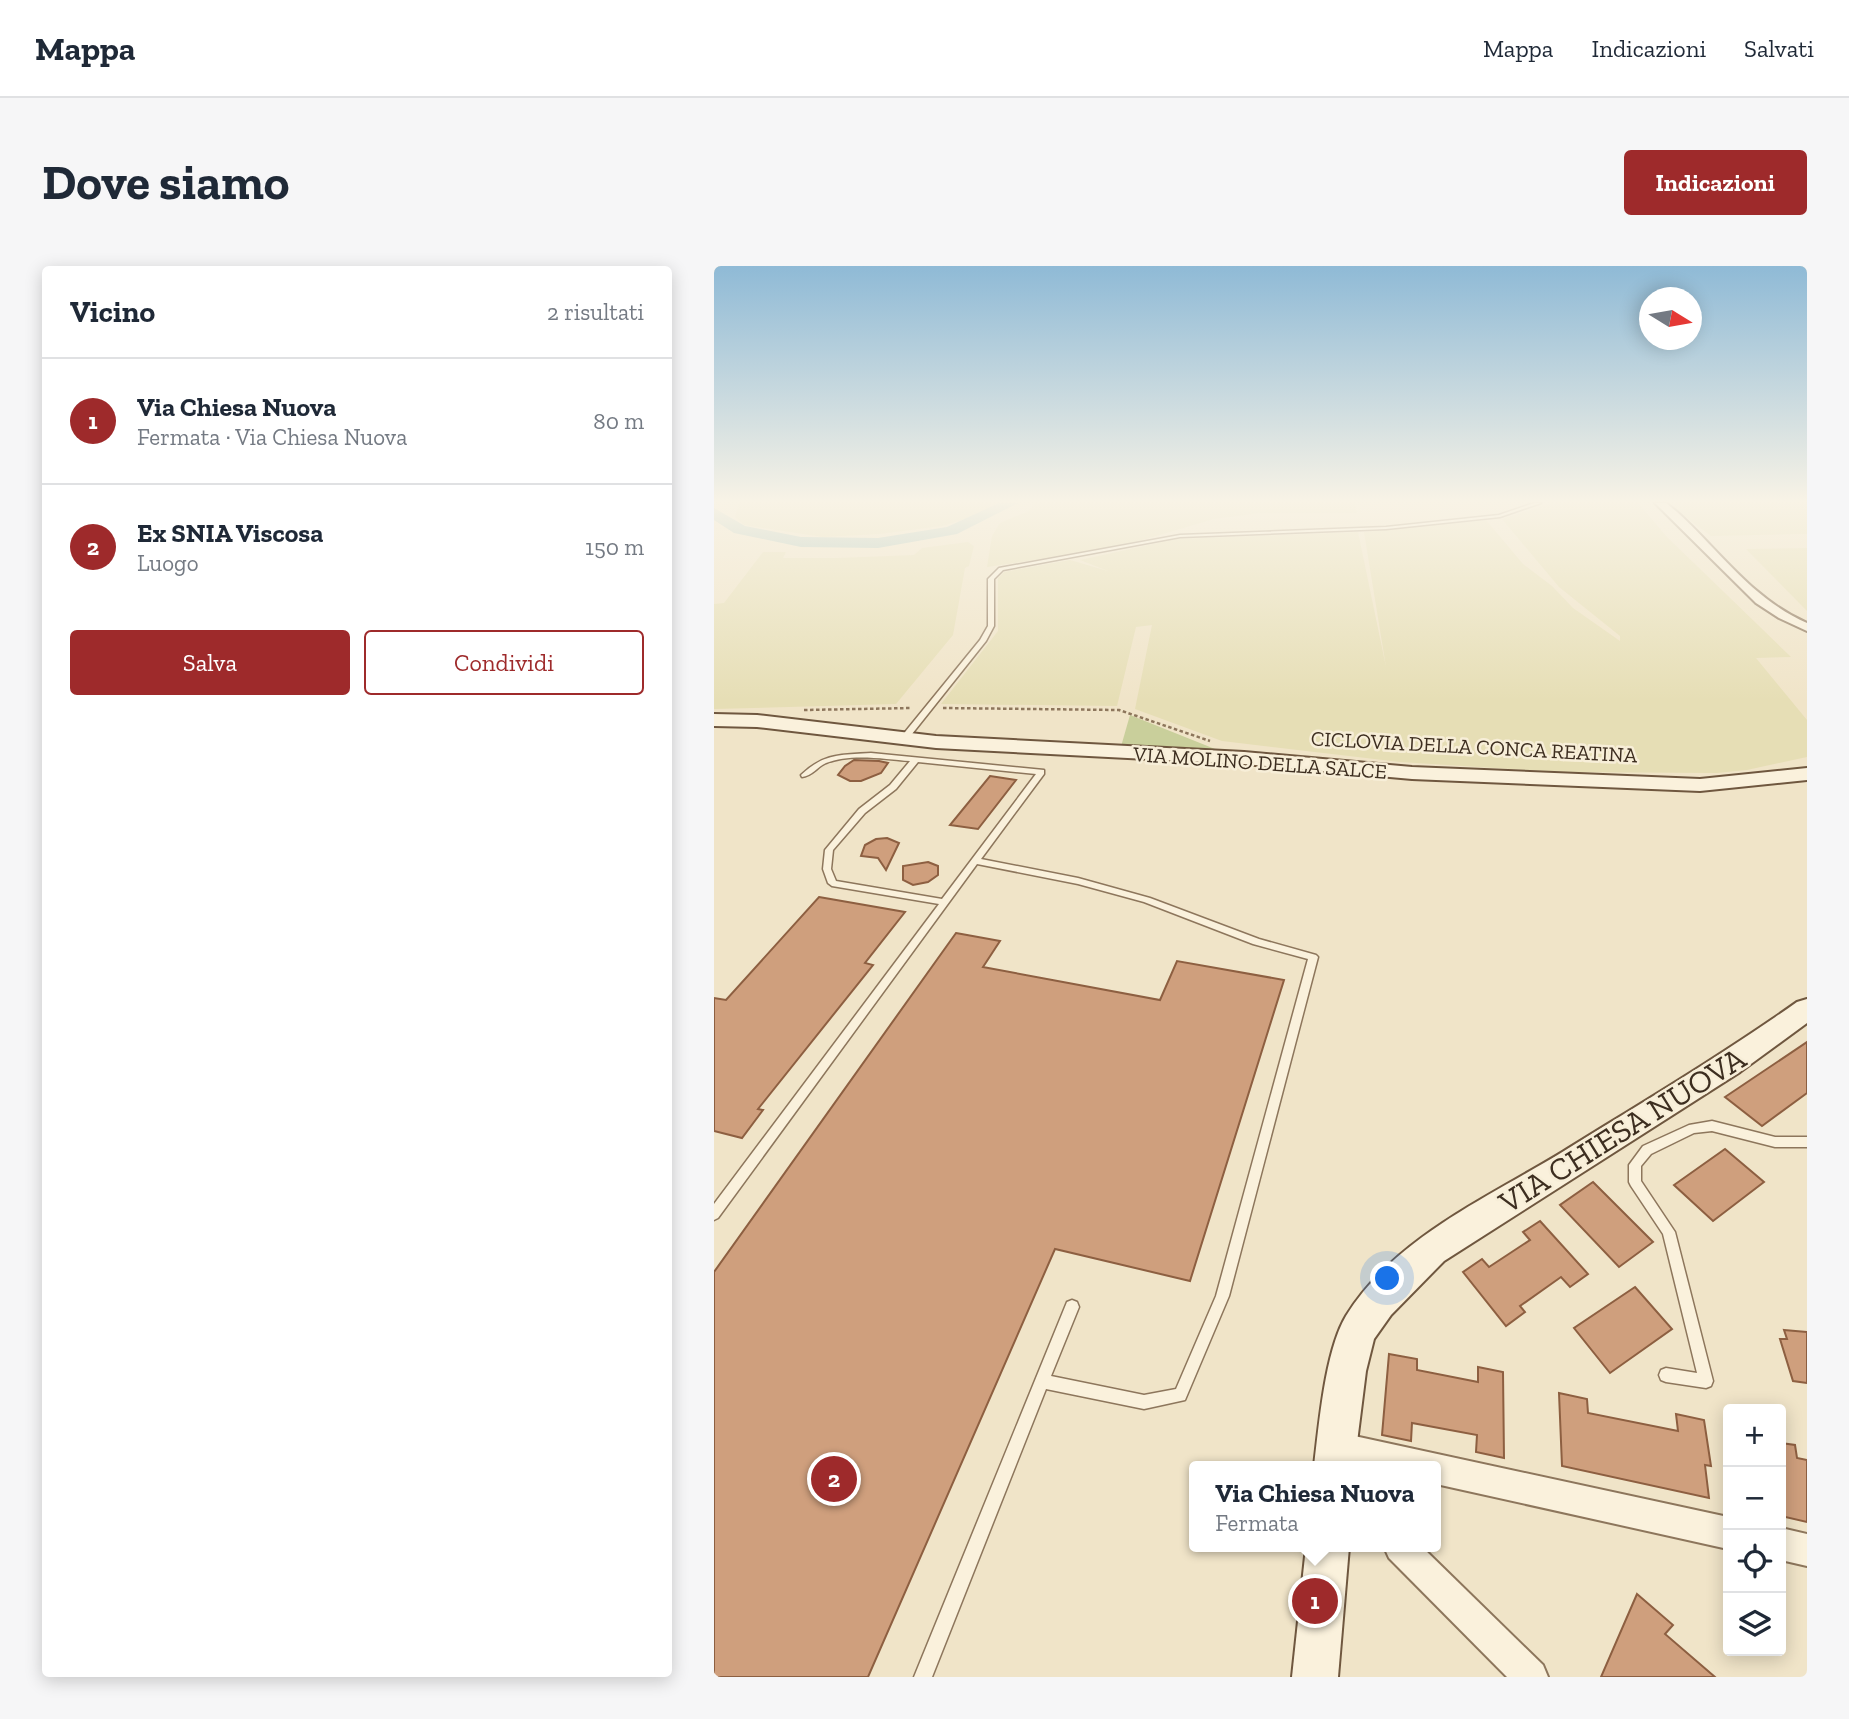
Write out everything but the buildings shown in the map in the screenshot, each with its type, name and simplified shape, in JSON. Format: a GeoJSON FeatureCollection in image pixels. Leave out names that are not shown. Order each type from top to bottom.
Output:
{"type":"FeatureCollection","features":[{"type":"Feature","properties":{"kind":"street"},"geometry":{"type":"LineString","coordinates":[[1728,569],[1759,601],[1807,627]]}},
{"type":"Feature","properties":{"kind":"street","name":"VIA MOLINO DELLA SALCE"},"geometry":{"type":"LineString","coordinates":[[714,720],[757,721],[936,742],[1045,750],[1244,758],[1426,774],[1700,785],[1807,774]]}},
{"type":"Feature","properties":{"kind":"street","name":"VIA CHIESA NUOVA"},"geometry":{"type":"LineString","coordinates":[[1335,1457],[1347,1371],[1357,1331],[1377,1302],[1432,1250],[1730,1063],[1807,1009]]}},
{"type":"Feature","properties":{"kind":"street"},"geometry":{"type":"LineString","coordinates":[[1335,1457],[1371,1461]]}},
{"type":"Feature","properties":{"kind":"street"},"geometry":{"type":"LineString","coordinates":[[1441,1471],[1723,1532]]}},
{"type":"Feature","properties":{"kind":"street"},"geometry":{"type":"LineString","coordinates":[[1786,1545],[1807,1550]]}},
{"type":"Feature","properties":{"kind":"street"},"geometry":{"type":"LineString","coordinates":[[1315,1677],[1327,1552]]}},
{"type":"Feature","properties":{"kind":"street"},"geometry":{"type":"LineString","coordinates":[[1405,1552],[1531,1677]]}},
{"type":"Feature","properties":{"kind":"lane"},"geometry":{"type":"LineString","coordinates":[[905,737],[983,641],[991,626],[991,579],[1002,569]]}},
{"type":"Feature","properties":{"kind":"lane"},"geometry":{"type":"LineString","coordinates":[[714,1213],[1041,772],[872,755],[840,757],[822,762],[806,775]]}},
{"type":"Feature","properties":{"kind":"lane"},"geometry":{"type":"LineString","coordinates":[[916,759],[893,787],[862,811],[829,850],[827,869],[832,883],[944,902]]}},
{"type":"Feature","properties":{"kind":"lane"},"geometry":{"type":"LineString","coordinates":[[975,861],[1078,881],[1147,900],[1256,942],[1313,957],[1222,1296],[1180,1395],[1144,1402],[1042,1381]]}},
{"type":"Feature","properties":{"kind":"lane"},"geometry":{"type":"LineString","coordinates":[[1666,1375],[1706,1381],[1668,1232],[1636,1182],[1634,1165],[1647,1150],[1693,1128],[1712,1126],[1775,1142],[1807,1142]]}},
{"type":"Feature","properties":{"kind":"lane"},"geometry":{"type":"LineString","coordinates":[[923,1677],[1072,1307]]}},
{"type":"Feature","properties":{"kind":"path"},"geometry":{"type":"LineString","coordinates":[[793,710],[918,708]]}},
{"type":"Feature","properties":{"kind":"path"},"geometry":{"type":"LineString","coordinates":[[934,708],[1118,710],[1134,713],[1219,744]]}},
{"type":"Feature","properties":{"kind":"shaded area"},"geometry":{"type":"Polygon","coordinates":[[[750,569],[965,569],[953,635],[896,704],[714,709],[714,604],[724,603],[750,569]]]}},
{"type":"Feature","properties":{"kind":"shaded area"},"geometry":{"type":"Polygon","coordinates":[[[1021,569],[1108,571],[1103,569],[1366,569],[1386,667],[1370,569],[1529,569],[1552,586],[1573,608],[1620,641],[1620,636],[1559,587],[1544,569],[1700,569],[1791,657],[1756,658],[1807,720],[1807,757],[1747,770],[1717,773],[1560,772],[1400,762],[1222,741],[1135,709],[1152,625],[1136,627],[1117,706],[941,704],[998,631],[998,578],[1004,572],[1021,569]]]}},
{"type":"Feature","properties":{"kind":"shaded area"},"geometry":{"type":"Polygon","coordinates":[[[1766,569],[1807,569],[1807,611],[1766,569]]]}},
{"type":"Feature","properties":{"kind":"green space"},"geometry":{"type":"Polygon","coordinates":[[[1130,715],[1225,753],[1120,750],[1130,715]]]}},
{"type":"Feature","properties":{"kind":"place","name":"Ex SNIA Viscosa"},"geometry":{"type":"Point","coordinates":[834,1479]}},
{"type":"Feature","properties":{"kind":"place","name":"Via Chiesa Nuova"},"geometry":{"type":"Point","coordinates":[1315,1601]}}]}
